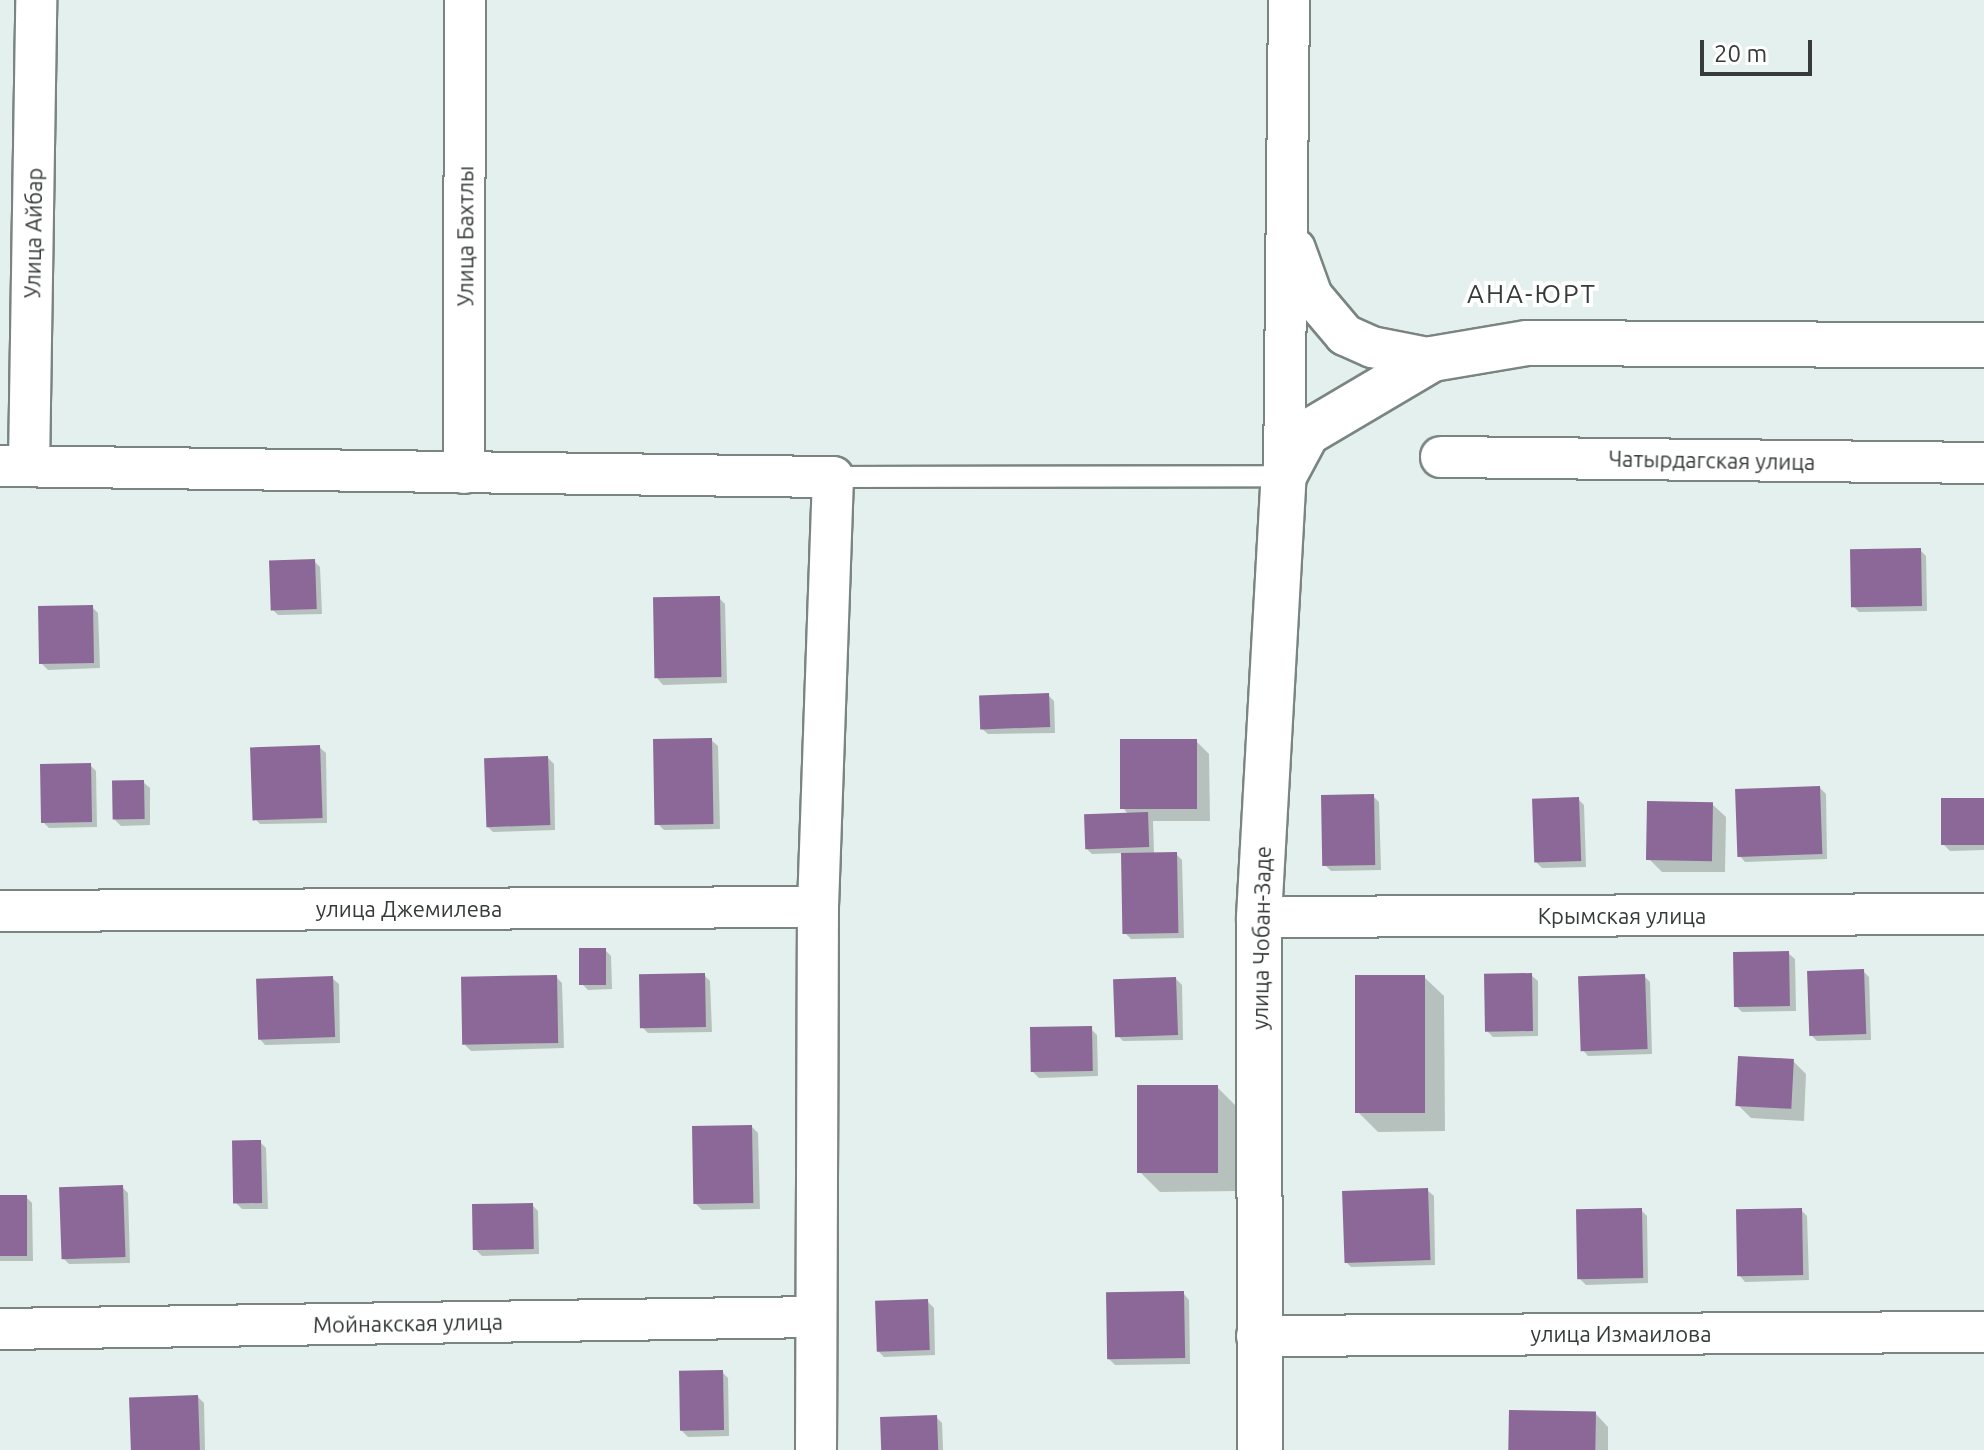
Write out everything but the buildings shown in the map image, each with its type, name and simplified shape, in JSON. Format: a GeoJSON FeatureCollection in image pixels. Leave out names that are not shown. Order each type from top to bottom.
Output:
{"type":"FeatureCollection","features":[{"type":"Feature","properties":{"kind":"main road"},"geometry":{"type":"LineString","coordinates":[[1432,359],[1527,343],[1984,345]]}},
{"type":"Feature","properties":{"kind":"main road","name":"улица Чобан-Заде"},"geometry":{"type":"LineString","coordinates":[[1260,1450],[1257,1336],[1259,917],[1284,476],[1307,433],[1432,359]]}},
{"type":"Feature","properties":{"kind":"street","name":"Улица Айбар"},"geometry":{"type":"LineString","coordinates":[[14,466],[36,0]]}},
{"type":"Feature","properties":{"kind":"street","name":"Улица Бахтлы"},"geometry":{"type":"LineString","coordinates":[[464,473],[465,0]]}},
{"type":"Feature","properties":{"kind":"street"},"geometry":{"type":"LineString","coordinates":[[1284,476],[1289,0]]}},
{"type":"Feature","properties":{"kind":"street"},"geometry":{"type":"LineString","coordinates":[[1287,215],[1301,273],[1312,296],[1345,335],[1372,347],[1432,359]]}},
{"type":"Feature","properties":{"kind":"street","name":"Чатырдагская улица"},"geometry":{"type":"LineString","coordinates":[[1441,457],[1984,463]]}},
{"type":"Feature","properties":{"kind":"street"},"geometry":{"type":"LineString","coordinates":[[14,466],[833,477],[818,907],[816,1450]]}},
{"type":"Feature","properties":{"kind":"street","name":"улица Джемилева"},"geometry":{"type":"LineString","coordinates":[[0,911],[818,907]]}},
{"type":"Feature","properties":{"kind":"street","name":"Крымская улица"},"geometry":{"type":"LineString","coordinates":[[1259,917],[1984,914]]}},
{"type":"Feature","properties":{"kind":"street","name":"Мойнакская улица"},"geometry":{"type":"LineString","coordinates":[[0,1329],[816,1317]]}},
{"type":"Feature","properties":{"kind":"street","name":"улица Измаилова"},"geometry":{"type":"LineString","coordinates":[[1257,1336],[1984,1332]]}},
{"type":"Feature","properties":{"kind":"lane"},"geometry":{"type":"LineString","coordinates":[[833,477],[1284,476]]}},
{"type":"Feature","properties":{"kind":"district","name":"АНА-ЮРТ"},"geometry":{"type":"Point","coordinates":[1532,294]}}]}
